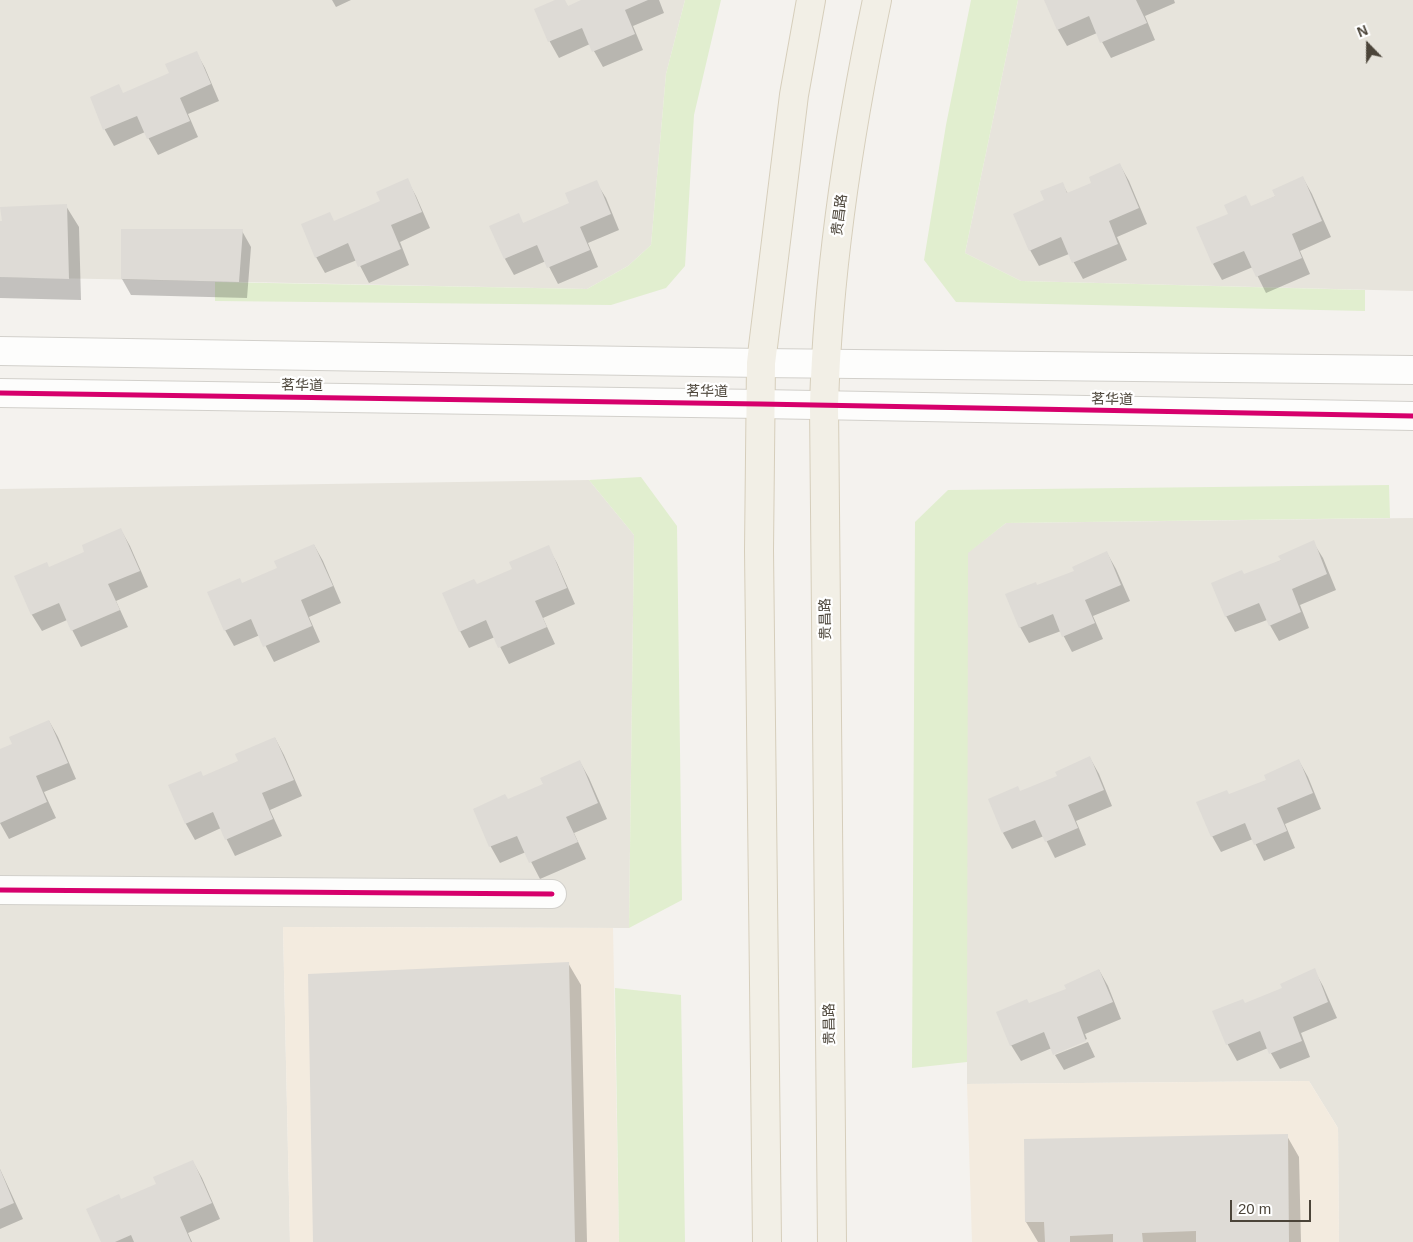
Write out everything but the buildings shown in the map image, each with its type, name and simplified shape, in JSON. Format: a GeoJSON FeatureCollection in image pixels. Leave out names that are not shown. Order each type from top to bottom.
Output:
{"type":"FeatureCollection","features":[{"type":"Feature","properties":{"kind":"main road"},"geometry":{"type":"LineString","coordinates":[[767,1242],[758,550],[761,363],[794,96],[811,0]]}},
{"type":"Feature","properties":{"kind":"main road","name":"贵昌路"},"geometry":{"type":"LineString","coordinates":[[832,1242],[825,363],[834,259],[848,152],[877,0]]}},
{"type":"Feature","properties":{"kind":"street"},"geometry":{"type":"LineString","coordinates":[[0,351],[761,363],[1413,370]]}},
{"type":"Feature","properties":{"kind":"street","name":"茗华道"},"geometry":{"type":"LineString","coordinates":[[0,394],[760,404],[1413,416]]}},
{"type":"Feature","properties":{"kind":"street"},"geometry":{"type":"LineString","coordinates":[[0,890],[552,894]]}},
{"type":"Feature","properties":{"kind":"shaded area"},"geometry":{"type":"Polygon","coordinates":[[[0,0],[685,0],[666,74],[651,245],[628,266],[587,289],[0,277],[0,0]]]}},
{"type":"Feature","properties":{"kind":"shaded area"},"geometry":{"type":"Polygon","coordinates":[[[1018,0],[1413,0],[1413,291],[1021,281],[965,253],[1018,0]]]}},
{"type":"Feature","properties":{"kind":"shaded area"},"geometry":{"type":"Polygon","coordinates":[[[589,480],[634,535],[629,928],[283,927],[290,1242],[0,1242],[0,489],[589,480]]]}},
{"type":"Feature","properties":{"kind":"shaded area"},"geometry":{"type":"Polygon","coordinates":[[[1413,518],[1413,1242],[1339,1242],[1338,1128],[1309,1081],[967,1084],[967,553],[1006,523],[1413,518]]]}},
{"type":"Feature","properties":{"kind":"shaded area"},"geometry":{"type":"Polygon","coordinates":[[[283,927],[613,928],[619,1242],[290,1242],[283,927]]]}},
{"type":"Feature","properties":{"kind":"shaded area"},"geometry":{"type":"Polygon","coordinates":[[[1309,1081],[1338,1128],[1339,1242],[972,1242],[967,1084],[1309,1081]]]}},
{"type":"Feature","properties":{"kind":"green space"},"geometry":{"type":"Polygon","coordinates":[[[685,0],[721,0],[694,115],[685,266],[666,288],[611,305],[215,301],[215,282],[587,289],[628,266],[651,245],[666,74],[685,0]]]}},
{"type":"Feature","properties":{"kind":"green space"},"geometry":{"type":"Polygon","coordinates":[[[971,0],[1018,0],[965,253],[1021,281],[1365,290],[1365,311],[956,302],[924,260],[946,125],[971,0]]]}},
{"type":"Feature","properties":{"kind":"green space"},"geometry":{"type":"Polygon","coordinates":[[[641,477],[677,526],[682,900],[629,928],[634,535],[589,480],[641,477]]]}},
{"type":"Feature","properties":{"kind":"green space"},"geometry":{"type":"Polygon","coordinates":[[[1389,485],[1390,518],[1006,523],[968,553],[967,1062],[912,1068],[915,522],[948,490],[1389,485]]]}},
{"type":"Feature","properties":{"kind":"green space"},"geometry":{"type":"Polygon","coordinates":[[[615,988],[681,995],[685,1242],[619,1242],[615,988]]]}},
{"type":"Feature","properties":{"kind":"cycle path"},"geometry":{"type":"LineString","coordinates":[[0,393],[1413,416]]}},
{"type":"Feature","properties":{"kind":"cycle path"},"geometry":{"type":"LineString","coordinates":[[0,890],[552,894]]}}]}
